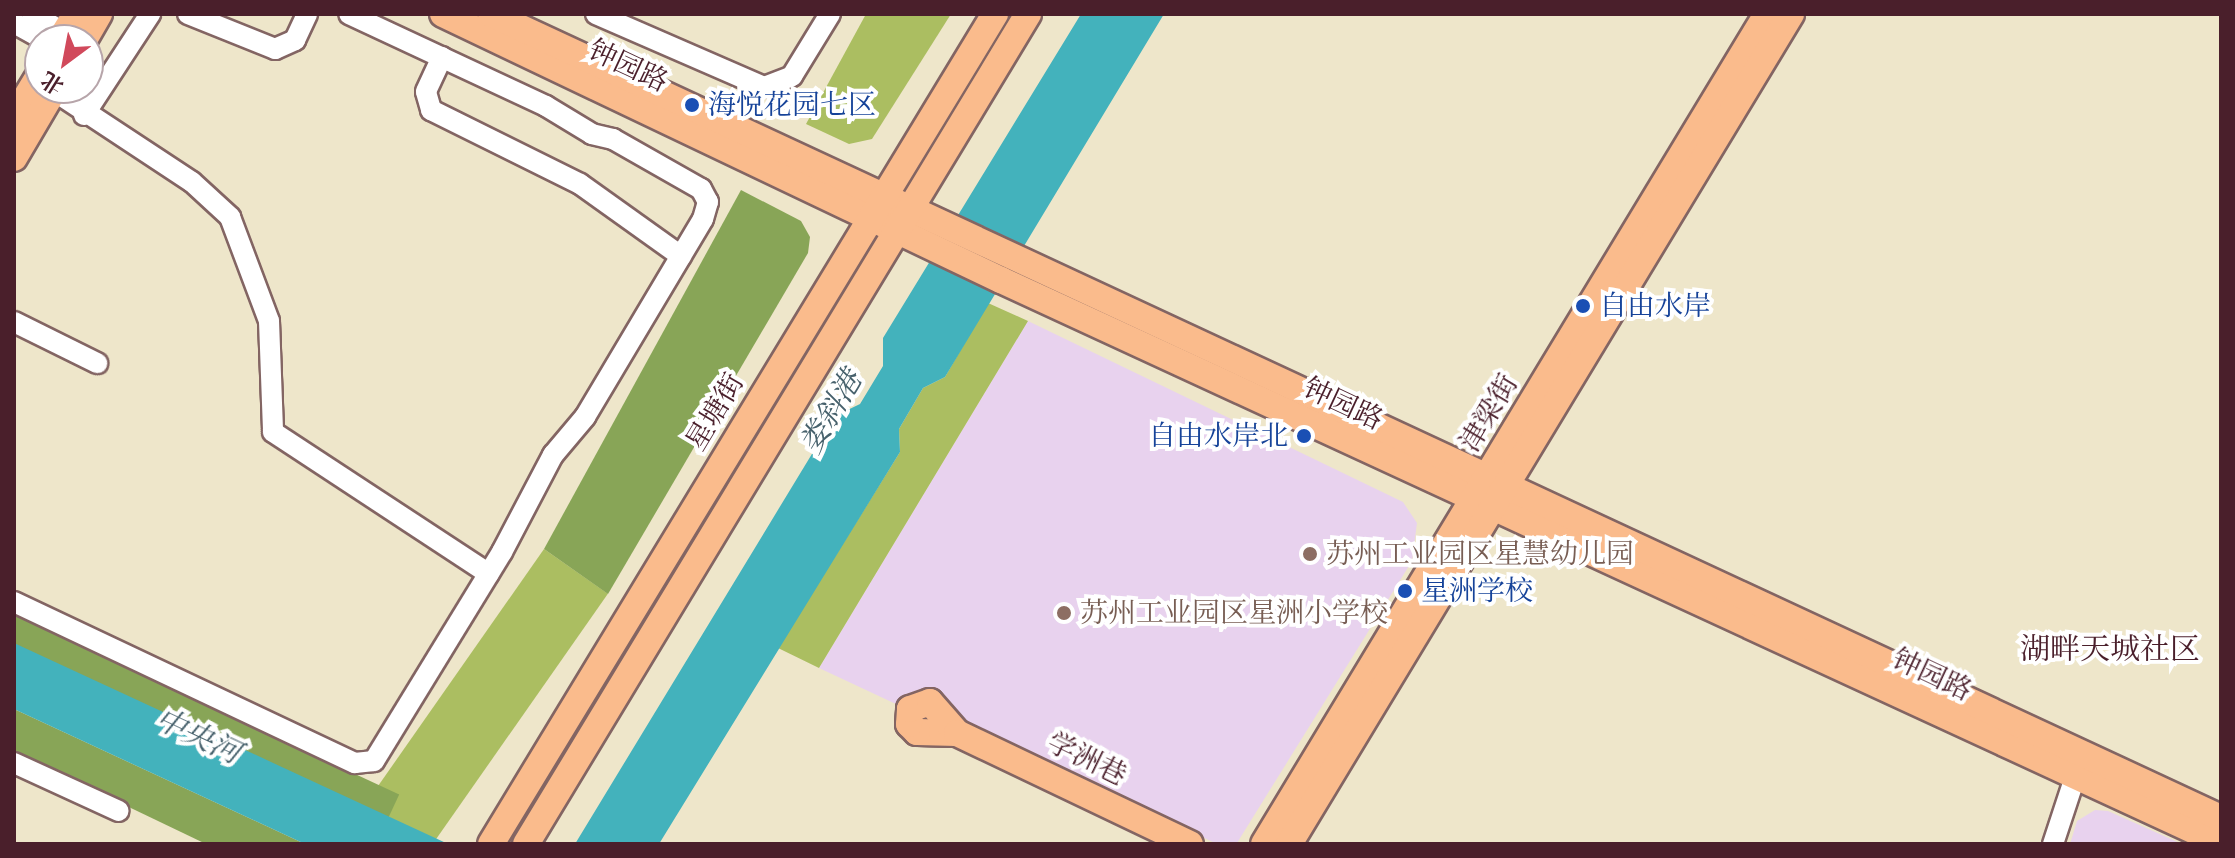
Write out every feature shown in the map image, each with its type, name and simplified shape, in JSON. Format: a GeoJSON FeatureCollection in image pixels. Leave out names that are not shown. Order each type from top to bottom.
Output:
{"type":"FeatureCollection","features":[{"type":"Feature","properties":{"kind":"main road"},"geometry":{"type":"LineString","coordinates":[[82,24],[99,14]]}},
{"type":"Feature","properties":{"kind":"main road","name":"钟园路"},"geometry":{"type":"LineString","coordinates":[[443,14],[904,220],[2078,765],[2221,843]]}},
{"type":"Feature","properties":{"kind":"main road","name":"钟园路"},"geometry":{"type":"LineString","coordinates":[[491,14],[877,208]]}},
{"type":"Feature","properties":{"kind":"main road","name":"星塘街"},"geometry":{"type":"LineString","coordinates":[[491,844],[995,14]]}},
{"type":"Feature","properties":{"kind":"main road"},"geometry":{"type":"LineString","coordinates":[[526,844],[1028,14]]}},
{"type":"Feature","properties":{"kind":"main road","name":"津梁街"},"geometry":{"type":"LineString","coordinates":[[1289,844],[1767,14]]}},
{"type":"Feature","properties":{"kind":"main road","name":"津梁街"},"geometry":{"type":"LineString","coordinates":[[1264,844],[1791,14]]}},
{"type":"Feature","properties":{"kind":"main road"},"geometry":{"type":"LineString","coordinates":[[14,117],[30,104]]}},
{"type":"Feature","properties":{"kind":"main road"},"geometry":{"type":"LineString","coordinates":[[14,158],[41,104]]}},
{"type":"Feature","properties":{"kind":"main road","name":"学洲巷"},"geometry":{"type":"LineString","coordinates":[[957,733],[1190,844]]}},
{"type":"Feature","properties":{"kind":"main road","name":"钟园路"},"geometry":{"type":"LineString","coordinates":[[2078,765],[2221,818]]}},
{"type":"Feature","properties":{"kind":"street"},"geometry":{"type":"LineString","coordinates":[[14,21],[17,14]]}},
{"type":"Feature","properties":{"kind":"street"},"geometry":{"type":"LineString","coordinates":[[32,14],[50,24]]}},
{"type":"Feature","properties":{"kind":"street"},"geometry":{"type":"LineString","coordinates":[[84,115],[150,14]]}},
{"type":"Feature","properties":{"kind":"street"},"geometry":{"type":"LineString","coordinates":[[188,14],[275,49],[295,40],[307,14]]}},
{"type":"Feature","properties":{"kind":"street"},"geometry":{"type":"LineString","coordinates":[[14,602],[365,764],[380,754],[489,574],[553,455],[585,417],[707,212],[708,199],[701,189],[613,139],[592,134],[546,106],[349,14]]}},
{"type":"Feature","properties":{"kind":"street"},"geometry":{"type":"LineString","coordinates":[[596,14],[764,87],[792,76],[830,14]]}},
{"type":"Feature","properties":{"kind":"street"},"geometry":{"type":"LineString","coordinates":[[442,57],[426,92],[431,110],[580,184],[681,256]]}},
{"type":"Feature","properties":{"kind":"street"},"geometry":{"type":"LineString","coordinates":[[62,104],[71,115],[84,115],[169,166],[230,217],[269,321],[274,388],[269,423],[273,432],[489,574]]}},
{"type":"Feature","properties":{"kind":"street"},"geometry":{"type":"LineString","coordinates":[[14,322],[97,363]]}},
{"type":"Feature","properties":{"kind":"street"},"geometry":{"type":"LineString","coordinates":[[14,763],[119,811]]}},
{"type":"Feature","properties":{"kind":"street"},"geometry":{"type":"LineString","coordinates":[[2053,844],[2078,765]]}},
{"type":"Feature","properties":{"kind":"shaded area","name":"苏州工业园区星洲小学校"},"geometry":{"type":"Polygon","coordinates":[[[1028,321],[1403,502],[1417,523],[1412,561],[1237,843],[1213,842],[962,725],[900,701],[898,705],[819,668],[1028,321]]]}},
{"type":"Feature","properties":{"kind":"shaded area"},"geometry":{"type":"Polygon","coordinates":[[[2095,810],[2108,811],[2182,844],[2070,844],[2077,821],[2095,810]]]}},
{"type":"Feature","properties":{"kind":"green space"},"geometry":{"type":"Polygon","coordinates":[[[866,14],[951,14],[872,139],[849,144],[806,124],[866,14]]]}},
{"type":"Feature","properties":{"kind":"green space"},"geometry":{"type":"Polygon","coordinates":[[[741,190],[801,221],[810,237],[808,253],[608,594],[544,549],[741,190]]]}},
{"type":"Feature","properties":{"kind":"green space"},"geometry":{"type":"Polygon","coordinates":[[[988,303],[1028,321],[819,668],[778,648],[900,452],[899,429],[923,388],[945,377],[988,303]]]}},
{"type":"Feature","properties":{"kind":"green space"},"geometry":{"type":"Polygon","coordinates":[[[544,549],[608,594],[433,844],[423,844],[366,804],[544,549]]]}},
{"type":"Feature","properties":{"kind":"green space"},"geometry":{"type":"Polygon","coordinates":[[[14,615],[399,795],[387,820],[14,646],[14,615]]]}},
{"type":"Feature","properties":{"kind":"green space"},"geometry":{"type":"Polygon","coordinates":[[[14,709],[305,844],[206,844],[14,752],[14,709]]]}},
{"type":"Feature","properties":{"kind":"water"},"geometry":{"type":"Polygon","coordinates":[[[1081,14],[1164,14],[945,377],[923,388],[899,429],[900,452],[659,844],[575,844],[835,416],[860,404],[883,366],[883,338],[1081,14]]]}},
{"type":"Feature","properties":{"kind":"water","name":"中央河"},"geometry":{"type":"Polygon","coordinates":[[[14,643],[447,844],[305,844],[14,709],[14,643]]]}},
{"type":"Feature","properties":{"kind":"place","name":"海悦花园七区"},"geometry":{"type":"Point","coordinates":[692,105]}},
{"type":"Feature","properties":{"kind":"place","name":"自由水岸"},"geometry":{"type":"Point","coordinates":[1583,306]}},
{"type":"Feature","properties":{"kind":"place","name":"自由水岸北"},"geometry":{"type":"Point","coordinates":[1304,436]}},
{"type":"Feature","properties":{"kind":"place","name":"苏州工业园区星慧幼儿园"},"geometry":{"type":"Point","coordinates":[1310,554]}},
{"type":"Feature","properties":{"kind":"place","name":"星洲学校"},"geometry":{"type":"Point","coordinates":[1405,591]}},
{"type":"Feature","properties":{"kind":"place","name":"苏州工业园区星洲小学校"},"geometry":{"type":"Point","coordinates":[1064,613]}},
{"type":"Feature","properties":{"kind":"district","name":"湖畔天城社区"},"geometry":{"type":"Point","coordinates":[2110,649]}},
{"type":"Feature","properties":{"kind":"water label","name":"娄斜港"},"geometry":{"type":"Point","coordinates":[831,412]}}]}
